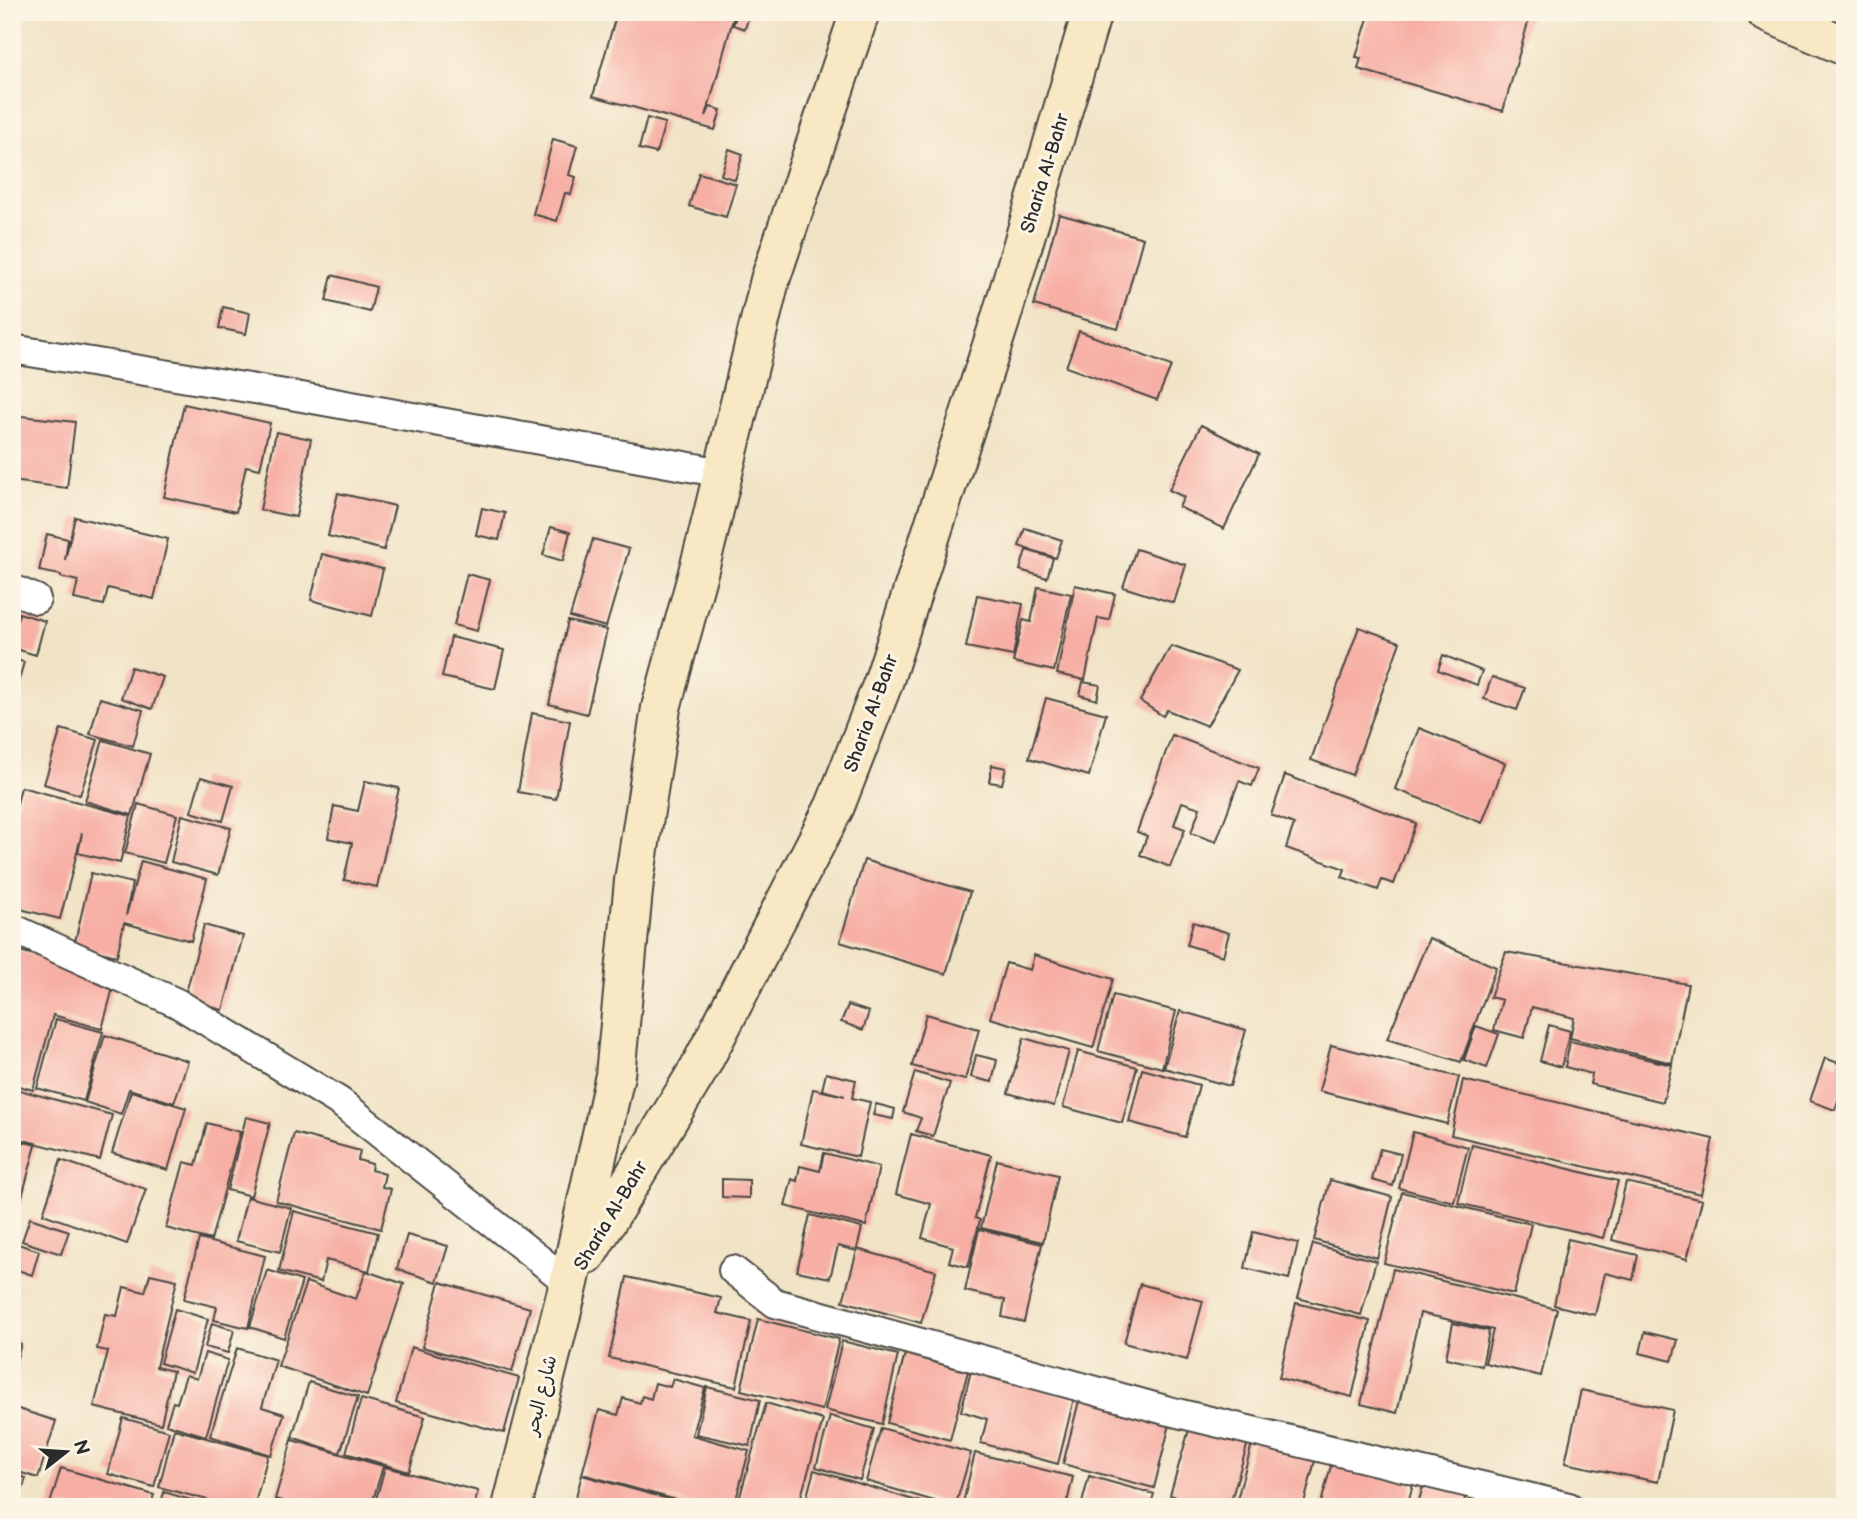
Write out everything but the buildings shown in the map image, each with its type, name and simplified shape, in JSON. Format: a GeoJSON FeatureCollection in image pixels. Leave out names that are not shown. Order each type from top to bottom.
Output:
{"type":"FeatureCollection","features":[{"type":"Feature","properties":{"kind":"main road","name":"Sharia Al-Bahr"},"geometry":{"type":"LineString","coordinates":[[569,1283],[615,1074],[634,881],[661,708],[706,543],[770,280],[860,12]]}},
{"type":"Feature","properties":{"kind":"main road","name":"Sharia Al-Bahr"},"geometry":{"type":"LineString","coordinates":[[569,1283],[700,1067],[835,806],[883,683],[1000,321],[1092,12]]}},
{"type":"Feature","properties":{"kind":"main road"},"geometry":{"type":"LineString","coordinates":[[1766,12],[1845,46]]}},
{"type":"Feature","properties":{"kind":"main road","name":"شارع البحر"},"geometry":{"type":"LineString","coordinates":[[512,1507],[569,1283]]}},
{"type":"Feature","properties":{"kind":"street"},"geometry":{"type":"LineString","coordinates":[[12,349],[285,394],[723,472]]}},
{"type":"Feature","properties":{"kind":"street"},"geometry":{"type":"LineString","coordinates":[[12,928],[177,1003],[340,1102],[569,1283]]}},
{"type":"Feature","properties":{"kind":"street"},"geometry":{"type":"LineString","coordinates":[[733,1270],[775,1303],[1169,1411],[1569,1507]]}}]}
